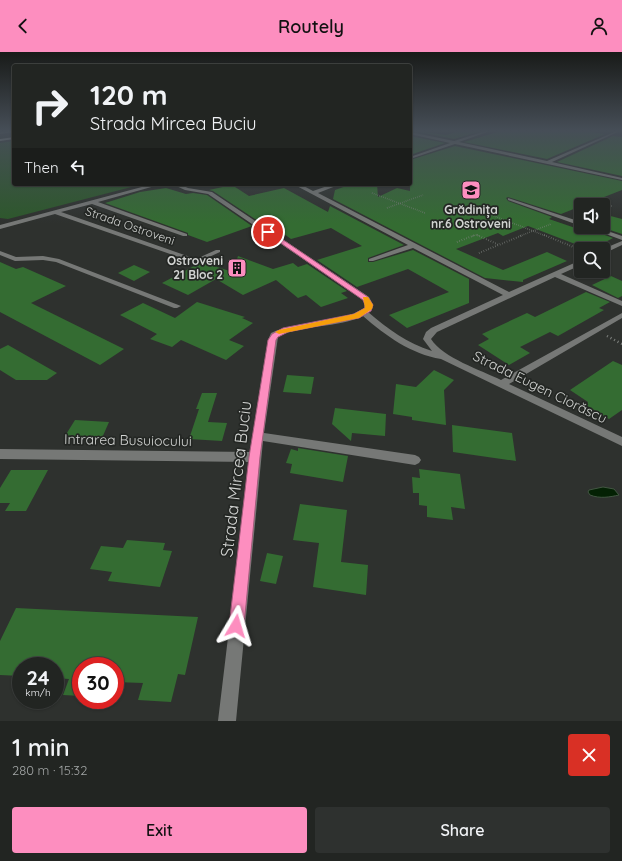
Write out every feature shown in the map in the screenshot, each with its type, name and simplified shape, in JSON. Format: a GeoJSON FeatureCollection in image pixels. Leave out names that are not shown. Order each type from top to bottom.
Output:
{"type":"FeatureCollection","features":[{"type":"Feature","properties":{"kind":"street"},"geometry":{"type":"LineString","coordinates":[[543,161],[622,179]]}},
{"type":"Feature","properties":{"kind":"street","name":"Strada Ostroveni"},"geometry":{"type":"LineString","coordinates":[[0,227],[152,186]]}},
{"type":"Feature","properties":{"kind":"street"},"geometry":{"type":"LineString","coordinates":[[180,186],[187,189],[208,192],[366,299],[369,305],[368,309],[364,313]]}},
{"type":"Feature","properties":{"kind":"street"},"geometry":{"type":"LineString","coordinates":[[300,186],[508,295],[574,265]]}},
{"type":"Feature","properties":{"kind":"street"},"geometry":{"type":"LineString","coordinates":[[313,193],[332,186]]}},
{"type":"Feature","properties":{"kind":"street"},"geometry":{"type":"LineString","coordinates":[[510,199],[574,222]]}},
{"type":"Feature","properties":{"kind":"street"},"geometry":{"type":"LineString","coordinates":[[93,202],[185,235]]}},
{"type":"Feature","properties":{"kind":"street","name":"Strada Ostroveni"},"geometry":{"type":"LineString","coordinates":[[55,212],[196,261],[218,251]]}},
{"type":"Feature","properties":{"kind":"street"},"geometry":{"type":"LineString","coordinates":[[610,234],[622,238]]}},
{"type":"Feature","properties":{"kind":"street"},"geometry":{"type":"LineString","coordinates":[[610,249],[622,243]]}},
{"type":"Feature","properties":{"kind":"street"},"geometry":{"type":"LineString","coordinates":[[371,260],[414,245]]}},
{"type":"Feature","properties":{"kind":"street"},"geometry":{"type":"LineString","coordinates":[[0,253],[22,260],[43,258],[57,260],[177,306]]}},
{"type":"Feature","properties":{"kind":"street"},"geometry":{"type":"LineString","coordinates":[[554,274],[622,304]]}},
{"type":"Feature","properties":{"kind":"street","name":"Strada Eugen Ciorăscu"},"geometry":{"type":"LineString","coordinates":[[508,295],[434,330],[429,334],[427,339],[430,346],[445,357],[622,442]]}},
{"type":"Feature","properties":{"kind":"street","name":"Strada Mircea Buciu"},"geometry":{"type":"LineString","coordinates":[[227,721],[255,457],[272,340],[274,335],[279,332],[348,318],[364,313]]}},
{"type":"Feature","properties":{"kind":"street","name":"Strada Eugen Ciorăscu"},"geometry":{"type":"LineString","coordinates":[[364,313],[388,333],[406,344],[431,354],[445,357]]}},
{"type":"Feature","properties":{"kind":"street"},"geometry":{"type":"LineString","coordinates":[[501,384],[622,315]]}},
{"type":"Feature","properties":{"kind":"street"},"geometry":{"type":"LineString","coordinates":[[258,436],[415,460]]}},
{"type":"Feature","properties":{"kind":"street","name":"Intrarea Busuiocului"},"geometry":{"type":"LineString","coordinates":[[0,454],[255,457]]}},
{"type":"Feature","properties":{"kind":"path"},"geometry":{"type":"LineString","coordinates":[[372,193],[425,213]]}},
{"type":"Feature","properties":{"kind":"path"},"geometry":{"type":"LineString","coordinates":[[387,208],[423,195]]}},
{"type":"Feature","properties":{"kind":"path"},"geometry":{"type":"LineString","coordinates":[[479,210],[574,247]]}},
{"type":"Feature","properties":{"kind":"path"},"geometry":{"type":"LineString","coordinates":[[479,252],[534,231]]}},
{"type":"Feature","properties":{"kind":"path"},"geometry":{"type":"LineString","coordinates":[[457,242],[476,235],[499,245]]}},
{"type":"Feature","properties":{"kind":"shaded area"},"geometry":{"type":"Polygon","coordinates":[[[0,161],[12,161],[12,186],[135,186],[8,219],[0,218],[0,161]]]}},
{"type":"Feature","properties":{"kind":"shaded area"},"geometry":{"type":"Polygon","coordinates":[[[603,487],[614,489],[619,495],[597,497],[590,495],[588,492],[589,490],[603,487]]]}},
{"type":"Feature","properties":{"kind":"building"},"geometry":{"type":"Polygon","coordinates":[[[412,161],[528,161],[622,181],[622,190],[602,198],[574,198],[574,209],[561,214],[508,197],[506,198],[508,201],[552,217],[549,219],[574,228],[574,234],[602,234],[613,238],[606,242],[574,242],[574,244],[528,226],[503,236],[498,233],[456,249],[503,270],[547,252],[567,261],[523,280],[523,282],[485,278],[333,199],[335,190],[346,186],[377,186],[378,197],[397,188],[410,191],[410,186],[412,186],[412,161]]]}},
{"type":"Feature","properties":{"kind":"building"},"geometry":{"type":"Polygon","coordinates":[[[622,161],[622,176],[557,162],[622,161]]]}},
{"type":"Feature","properties":{"kind":"building"},"geometry":{"type":"Polygon","coordinates":[[[234,186],[249,196],[284,188],[328,212],[330,206],[404,245],[368,258],[368,262],[373,262],[413,250],[469,279],[469,303],[407,328],[389,315],[449,292],[408,269],[357,287],[317,260],[362,246],[331,228],[291,239],[266,221],[261,223],[213,191],[209,190],[234,186]]]}},
{"type":"Feature","properties":{"kind":"building"},"geometry":{"type":"Polygon","coordinates":[[[166,188],[186,194],[193,193],[207,195],[252,226],[207,242],[188,235],[188,233],[105,203],[140,192],[166,188]]]}},
{"type":"Feature","properties":{"kind":"building"},"geometry":{"type":"Polygon","coordinates":[[[610,216],[622,219],[622,234],[610,230],[610,216]]]}},
{"type":"Feature","properties":{"kind":"building"},"geometry":{"type":"Polygon","coordinates":[[[238,256],[273,269],[293,263],[298,267],[307,264],[347,291],[341,293],[348,298],[321,307],[306,295],[298,298],[276,280],[243,295],[216,279],[188,295],[162,283],[194,266],[192,263],[197,264],[201,262],[233,272],[238,256]]]}},
{"type":"Feature","properties":{"kind":"building"},"geometry":{"type":"Polygon","coordinates":[[[0,262],[16,269],[23,267],[66,286],[31,303],[124,349],[100,365],[0,312],[0,262]]]}},
{"type":"Feature","properties":{"kind":"building"},"geometry":{"type":"Polygon","coordinates":[[[134,265],[150,272],[134,281],[118,273],[134,265]]]}},
{"type":"Feature","properties":{"kind":"building"},"geometry":{"type":"Polygon","coordinates":[[[610,276],[622,281],[622,296],[618,298],[592,285],[610,278],[610,276]]]}},
{"type":"Feature","properties":{"kind":"building"},"geometry":{"type":"Polygon","coordinates":[[[586,292],[610,302],[599,308],[604,310],[558,336],[550,332],[520,347],[530,353],[509,365],[478,345],[489,339],[482,334],[527,313],[535,317],[586,292]]]}},
{"type":"Feature","properties":{"kind":"building"},"geometry":{"type":"Polygon","coordinates":[[[197,302],[245,317],[242,318],[253,323],[229,340],[244,346],[226,360],[181,340],[172,347],[150,339],[157,334],[120,315],[143,303],[175,318],[197,302]]]}},
{"type":"Feature","properties":{"kind":"building"},"geometry":{"type":"Polygon","coordinates":[[[8,345],[57,373],[47,380],[16,380],[0,370],[0,349],[8,345]]]}},
{"type":"Feature","properties":{"kind":"building"},"geometry":{"type":"Polygon","coordinates":[[[613,361],[622,365],[622,410],[609,419],[586,405],[588,402],[570,390],[613,361]]]}},
{"type":"Feature","properties":{"kind":"building"},"geometry":{"type":"Polygon","coordinates":[[[434,370],[454,380],[444,390],[446,425],[412,420],[412,417],[393,414],[396,384],[416,387],[434,370]]]}},
{"type":"Feature","properties":{"kind":"building"},"geometry":{"type":"Polygon","coordinates":[[[287,375],[314,377],[311,394],[283,392],[287,375]]]}},
{"type":"Feature","properties":{"kind":"building"},"geometry":{"type":"Polygon","coordinates":[[[202,393],[217,393],[208,422],[227,423],[222,441],[189,439],[199,409],[196,409],[202,393]]]}},
{"type":"Feature","properties":{"kind":"building"},"geometry":{"type":"Polygon","coordinates":[[[335,408],[386,414],[385,436],[352,433],[351,441],[332,424],[335,408]]]}},
{"type":"Feature","properties":{"kind":"building"},"geometry":{"type":"Polygon","coordinates":[[[75,420],[109,422],[102,438],[65,436],[75,420]]]}},
{"type":"Feature","properties":{"kind":"building"},"geometry":{"type":"Polygon","coordinates":[[[452,425],[512,433],[516,461],[453,452],[452,425]]]}},
{"type":"Feature","properties":{"kind":"building"},"geometry":{"type":"Polygon","coordinates":[[[298,448],[348,456],[343,482],[290,473],[292,464],[286,463],[291,449],[298,451],[298,448]]]}},
{"type":"Feature","properties":{"kind":"building"},"geometry":{"type":"Polygon","coordinates":[[[419,469],[460,474],[465,509],[451,507],[453,520],[427,517],[427,506],[419,505],[419,493],[413,493],[412,477],[420,478],[419,469]]]}},
{"type":"Feature","properties":{"kind":"building"},"geometry":{"type":"Polygon","coordinates":[[[11,470],[48,470],[26,511],[5,511],[10,503],[0,503],[0,488],[11,470]]]}},
{"type":"Feature","properties":{"kind":"building"},"geometry":{"type":"Polygon","coordinates":[[[300,504],[347,510],[341,562],[368,565],[366,595],[313,587],[319,543],[293,540],[300,504]]]}},
{"type":"Feature","properties":{"kind":"building"},"geometry":{"type":"Polygon","coordinates":[[[127,540],[165,543],[163,550],[172,551],[160,587],[108,581],[112,572],[90,569],[101,546],[123,548],[127,540]]]}},
{"type":"Feature","properties":{"kind":"building"},"geometry":{"type":"Polygon","coordinates":[[[267,553],[283,556],[276,584],[260,581],[267,553]]]}},
{"type":"Feature","properties":{"kind":"building"},"geometry":{"type":"Polygon","coordinates":[[[16,608],[198,617],[185,675],[178,674],[171,702],[138,700],[143,683],[124,682],[124,657],[72,657],[72,696],[64,695],[69,679],[64,679],[64,657],[12,657],[12,676],[0,675],[0,641],[16,608]]]}},
{"type":"Feature","properties":{"kind":"slow traffic"},"geometry":{"type":"LineString","coordinates":[[279,332],[357,316],[364,313],[368,309],[369,305],[366,299]]}},
{"type":"Feature","properties":{"kind":"place","name":"Grădinița nr.6 Ostroveni"},"geometry":{"type":"Point","coordinates":[471,190]}},
{"type":"Feature","properties":{"kind":"place","name":"Ostroveni 21 Bloc 2"},"geometry":{"type":"Point","coordinates":[237,268]}},
{"type":"Feature","properties":{"kind":"route"},"geometry":{"type":"LineString","coordinates":[[236,626],[255,457],[272,340],[274,335],[286,330],[357,316],[364,313],[368,309],[369,305],[366,299],[268,232]]}}]}
